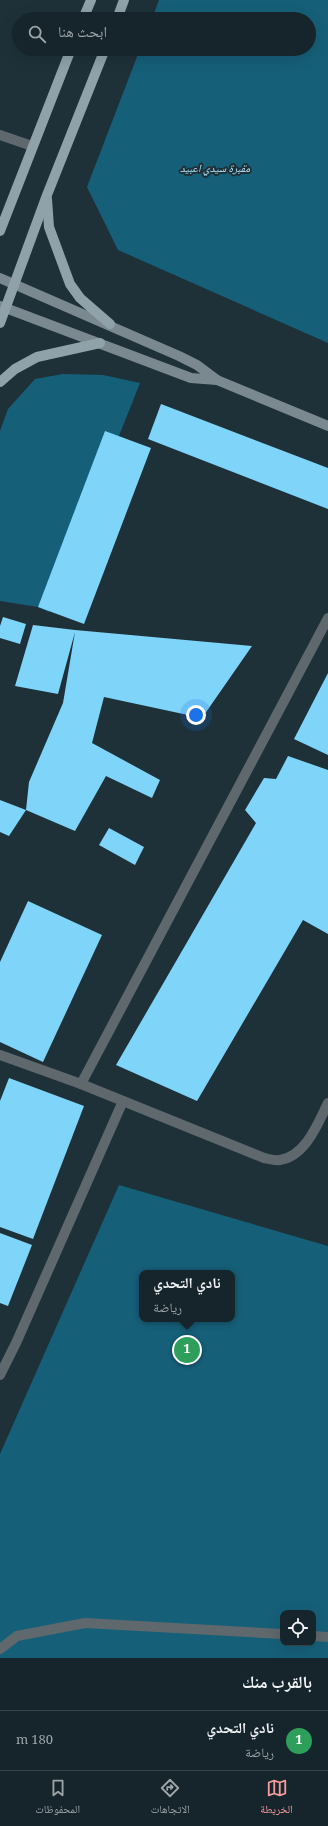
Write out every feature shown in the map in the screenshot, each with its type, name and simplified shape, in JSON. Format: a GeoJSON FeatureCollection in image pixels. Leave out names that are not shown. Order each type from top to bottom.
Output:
{"type":"FeatureCollection","features":[{"type":"Feature","properties":{"kind":"main road"},"geometry":{"type":"LineString","coordinates":[[86,12],[91,0]]}},
{"type":"Feature","properties":{"kind":"main road"},"geometry":{"type":"LineString","coordinates":[[120,12],[124,0]]}},
{"type":"Feature","properties":{"kind":"main road"},"geometry":{"type":"LineString","coordinates":[[0,231],[68,56]]}},
{"type":"Feature","properties":{"kind":"main road"},"geometry":{"type":"LineString","coordinates":[[0,323],[3,307],[14,284],[47,195],[102,56]]}},
{"type":"Feature","properties":{"kind":"main road"},"geometry":{"type":"LineString","coordinates":[[47,195],[49,227],[70,284],[80,298],[110,324]]}},
{"type":"Feature","properties":{"kind":"main road"},"geometry":{"type":"LineString","coordinates":[[0,278],[110,324],[197,365],[217,380],[328,426]]}},
{"type":"Feature","properties":{"kind":"main road"},"geometry":{"type":"LineString","coordinates":[[3,307],[191,378],[217,380]]}},
{"type":"Feature","properties":{"kind":"main road"},"geometry":{"type":"LineString","coordinates":[[0,382],[15,369],[37,357],[100,343]]}},
{"type":"Feature","properties":{"kind":"street"},"geometry":{"type":"LineString","coordinates":[[0,135],[32,146]]}},
{"type":"Feature","properties":{"kind":"street"},"geometry":{"type":"LineString","coordinates":[[81,1084],[328,618]]}},
{"type":"Feature","properties":{"kind":"street"},"geometry":{"type":"LineString","coordinates":[[0,1055],[81,1084],[264,1158],[279,1160],[289,1157],[299,1150],[312,1135],[328,1102]]}},
{"type":"Feature","properties":{"kind":"street"},"geometry":{"type":"LineString","coordinates":[[0,1375],[16,1343],[123,1101]]}},
{"type":"Feature","properties":{"kind":"street"},"geometry":{"type":"LineString","coordinates":[[0,1649],[17,1636],[85,1623],[280,1634]]}},
{"type":"Feature","properties":{"kind":"street"},"geometry":{"type":"LineString","coordinates":[[316,1636],[328,1637]]}},
{"type":"Feature","properties":{"kind":"green space","name":"مقبرة سيدي اعبيد"},"geometry":{"type":"Polygon","coordinates":[[[159,0],[328,0],[328,343],[118,250],[87,187],[137,56],[316,56],[316,12],[155,12],[159,0]]]}},
{"type":"Feature","properties":{"kind":"green space"},"geometry":{"type":"Polygon","coordinates":[[[63,374],[103,375],[140,383],[49,612],[38,607],[0,601],[0,431],[8,409],[35,379],[63,374]]]}},
{"type":"Feature","properties":{"kind":"green space"},"geometry":{"type":"Polygon","coordinates":[[[119,1185],[328,1246],[328,1658],[0,1658],[0,1454],[119,1185]]]}},
{"type":"Feature","properties":{"kind":"building"},"geometry":{"type":"Polygon","coordinates":[[[161,404],[328,468],[328,509],[148,439],[161,404]]]}},
{"type":"Feature","properties":{"kind":"building"},"geometry":{"type":"Polygon","coordinates":[[[105,431],[151,448],[84,624],[38,607],[105,431]]]}},
{"type":"Feature","properties":{"kind":"building"},"geometry":{"type":"Polygon","coordinates":[[[3,617],[26,624],[20,644],[0,638],[0,626],[3,617]]]}},
{"type":"Feature","properties":{"kind":"building"},"geometry":{"type":"Polygon","coordinates":[[[33,625],[252,646],[202,718],[104,697],[92,743],[160,780],[152,798],[106,776],[75,831],[26,810],[29,782],[63,703],[75,632],[58,694],[15,686],[33,625]]]}},
{"type":"Feature","properties":{"kind":"building"},"geometry":{"type":"Polygon","coordinates":[[[328,673],[328,755],[294,739],[328,673]]]}},
{"type":"Feature","properties":{"kind":"building"},"geometry":{"type":"Polygon","coordinates":[[[288,756],[328,770],[328,934],[303,920],[197,1101],[116,1065],[256,823],[245,810],[264,778],[276,779],[288,756]]]}},
{"type":"Feature","properties":{"kind":"building"},"geometry":{"type":"Polygon","coordinates":[[[0,800],[26,810],[9,836],[0,832],[0,800]]]}},
{"type":"Feature","properties":{"kind":"building"},"geometry":{"type":"Polygon","coordinates":[[[109,828],[144,847],[135,865],[99,845],[109,828]]]}},
{"type":"Feature","properties":{"kind":"building"},"geometry":{"type":"Polygon","coordinates":[[[28,901],[102,935],[43,1062],[0,1042],[0,962],[28,901]]]}},
{"type":"Feature","properties":{"kind":"building"},"geometry":{"type":"Polygon","coordinates":[[[9,1078],[84,1106],[33,1239],[0,1227],[0,1101],[9,1078]]]}},
{"type":"Feature","properties":{"kind":"building"},"geometry":{"type":"Polygon","coordinates":[[[0,1233],[32,1245],[8,1306],[0,1303],[0,1233]]]}},
{"type":"Feature","properties":{"kind":"place","name":"نادي التحدي"},"geometry":{"type":"Point","coordinates":[187,1350]}}]}
